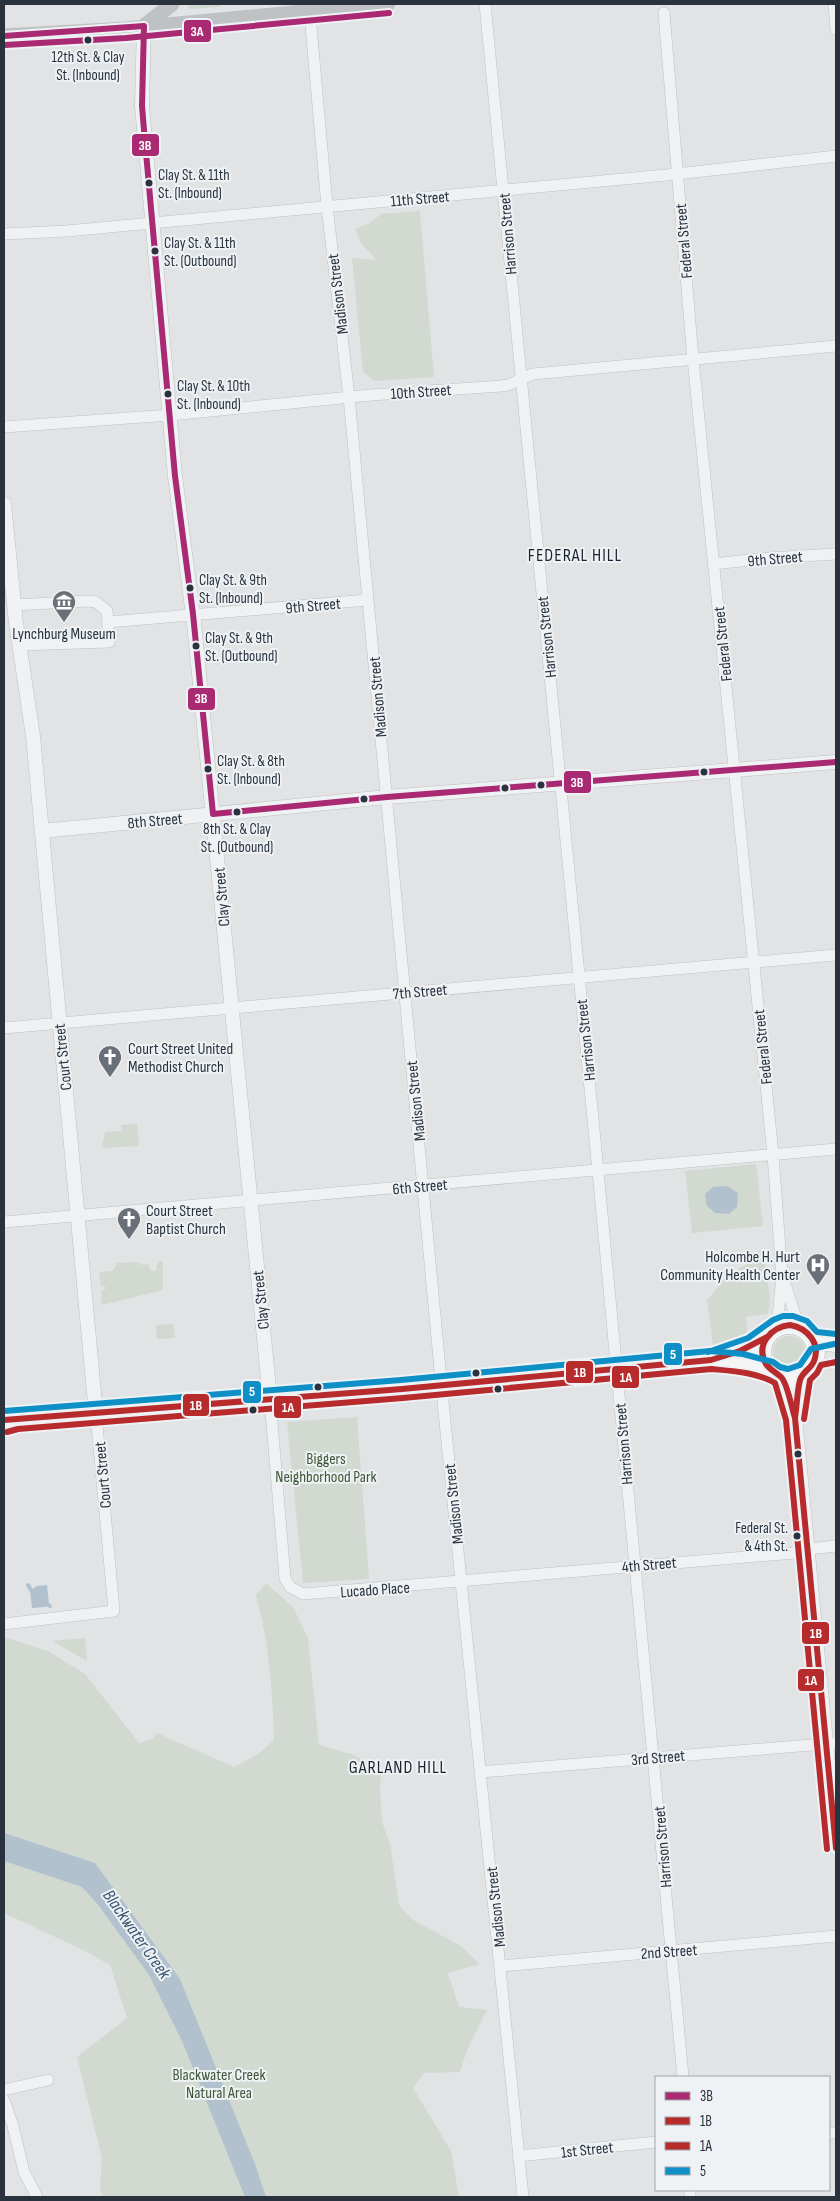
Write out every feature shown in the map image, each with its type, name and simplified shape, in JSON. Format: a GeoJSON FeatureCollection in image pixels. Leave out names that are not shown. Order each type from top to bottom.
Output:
{"type":"FeatureCollection","features":[{"type":"Feature","properties":{"kind":"main road"},"geometry":{"type":"LineString","coordinates":[[144,26],[172,4]]}},
{"type":"Feature","properties":{"kind":"main road"},"geometry":{"type":"LineString","coordinates":[[4,36],[144,26],[314,6],[388,4]]}},
{"type":"Feature","properties":{"kind":"main road"},"geometry":{"type":"LineString","coordinates":[[8,1421],[442,1385],[711,1360],[741,1363],[776,1374],[796,1377],[802,1375],[810,1368],[815,1357],[816,1348],[807,1332],[791,1325],[772,1332],[752,1346],[711,1360]]}},
{"type":"Feature","properties":{"kind":"main road"},"geometry":{"type":"LineString","coordinates":[[772,1332],[764,1344],[763,1358],[776,1374]]}},
{"type":"Feature","properties":{"kind":"main road"},"geometry":{"type":"LineString","coordinates":[[813,1340],[836,1343]]}},
{"type":"Feature","properties":{"kind":"main road"},"geometry":{"type":"LineString","coordinates":[[815,1357],[836,1353]]}},
{"type":"Feature","properties":{"kind":"street","name":"Harrison Street"},"geometry":{"type":"LineString","coordinates":[[485,4],[617,1369],[683,2076]]}},
{"type":"Feature","properties":{"kind":"street"},"geometry":{"type":"LineString","coordinates":[[834,4],[836,30]]}},
{"type":"Feature","properties":{"kind":"street","name":"Madison Street"},"geometry":{"type":"LineString","coordinates":[[314,6],[327,206],[349,397],[461,1582],[523,2197]]}},
{"type":"Feature","properties":{"kind":"street","name":"Federal Street"},"geometry":{"type":"LineString","coordinates":[[664,13],[693,359],[773,1155],[782,1276],[798,1327]]}},
{"type":"Feature","properties":{"kind":"street","name":"Clay Street"},"geometry":{"type":"LineString","coordinates":[[144,26],[142,106],[175,476],[193,614],[213,814],[249,1201],[270,1399],[285,1578],[290,1587]]}},
{"type":"Feature","properties":{"kind":"street","name":"11th Street"},"geometry":{"type":"LineString","coordinates":[[4,234],[153,223],[677,174],[836,156]]}},
{"type":"Feature","properties":{"kind":"street","name":"10th Street"},"geometry":{"type":"LineString","coordinates":[[4,427],[170,415],[349,397],[501,386],[539,373],[836,346]]}},
{"type":"Feature","properties":{"kind":"street","name":"Court Street"},"geometry":{"type":"LineString","coordinates":[[4,504],[14,605],[33,736],[114,1611],[4,1624]]}},
{"type":"Feature","properties":{"kind":"street","name":"9th Street"},"geometry":{"type":"LineString","coordinates":[[713,564],[768,558],[836,554]]}},
{"type":"Feature","properties":{"kind":"street","name":"9th Street"},"geometry":{"type":"LineString","coordinates":[[108,622],[368,600]]}},
{"type":"Feature","properties":{"kind":"street"},"geometry":{"type":"LineString","coordinates":[[14,605],[88,601],[96,602],[107,611],[109,642],[20,645]]}},
{"type":"Feature","properties":{"kind":"street","name":"8th Street"},"geometry":{"type":"LineString","coordinates":[[42,831],[387,797],[836,762]]}},
{"type":"Feature","properties":{"kind":"street","name":"7th Street"},"geometry":{"type":"LineString","coordinates":[[4,1028],[836,955]]}},
{"type":"Feature","properties":{"kind":"street","name":"6th Street"},"geometry":{"type":"LineString","coordinates":[[4,1222],[836,1149]]}},
{"type":"Feature","properties":{"kind":"street","name":"Federal Street"},"geometry":{"type":"LineString","coordinates":[[772,1332],[782,1276]]}},
{"type":"Feature","properties":{"kind":"street"},"geometry":{"type":"LineString","coordinates":[[776,1374],[796,1418]]}},
{"type":"Feature","properties":{"kind":"street"},"geometry":{"type":"LineString","coordinates":[[802,1375],[796,1418],[808,1549],[831,1744],[836,1848]]}},
{"type":"Feature","properties":{"kind":"street","name":"4th Street"},"geometry":{"type":"LineString","coordinates":[[461,1582],[794,1553],[808,1549],[836,1546]]}},
{"type":"Feature","properties":{"kind":"street","name":"Lucado Place"},"geometry":{"type":"LineString","coordinates":[[290,1587],[303,1594],[461,1582]]}},
{"type":"Feature","properties":{"kind":"street","name":"3rd Street"},"geometry":{"type":"LineString","coordinates":[[481,1772],[831,1744]]}},
{"type":"Feature","properties":{"kind":"street","name":"2nd Street"},"geometry":{"type":"LineString","coordinates":[[501,1966],[836,1936]]}},
{"type":"Feature","properties":{"kind":"street"},"geometry":{"type":"LineString","coordinates":[[4,2090],[48,2080]]}},
{"type":"Feature","properties":{"kind":"street"},"geometry":{"type":"LineString","coordinates":[[4,2100],[24,2172],[36,2197]]}},
{"type":"Feature","properties":{"kind":"street","name":"1st Street"},"geometry":{"type":"LineString","coordinates":[[518,2156],[655,2142]]}},
{"type":"Feature","properties":{"kind":"green space"},"geometry":{"type":"Polygon","coordinates":[[[186,4],[222,4],[219,7],[190,9],[186,4]]]}},
{"type":"Feature","properties":{"kind":"green space"},"geometry":{"type":"Polygon","coordinates":[[[420,211],[434,377],[374,381],[363,372],[352,258],[377,260],[361,243],[355,229],[370,223],[381,214],[420,211]]]}},
{"type":"Feature","properties":{"kind":"green space"},"geometry":{"type":"Polygon","coordinates":[[[137,1124],[139,1146],[102,1148],[105,1132],[121,1131],[121,1125],[137,1124]]]}},
{"type":"Feature","properties":{"kind":"green space"},"geometry":{"type":"Polygon","coordinates":[[[756,1164],[763,1226],[692,1233],[685,1171],[756,1164]]]}},
{"type":"Feature","properties":{"kind":"green space"},"geometry":{"type":"Polygon","coordinates":[[[763,1250],[770,1299],[768,1314],[746,1317],[747,1332],[729,1343],[713,1345],[707,1300],[730,1274],[746,1265],[750,1253],[763,1250]]]}},
{"type":"Feature","properties":{"kind":"green space"},"geometry":{"type":"Polygon","coordinates":[[[158,1261],[163,1261],[163,1290],[102,1305],[101,1290],[105,1290],[105,1286],[101,1286],[99,1272],[113,1271],[117,1263],[140,1262],[140,1265],[148,1264],[151,1271],[156,1271],[158,1261]]]}},
{"type":"Feature","properties":{"kind":"green space"},"geometry":{"type":"Polygon","coordinates":[[[173,1324],[175,1338],[157,1339],[156,1325],[173,1324]]]}},
{"type":"Feature","properties":{"kind":"green space"},"geometry":{"type":"Polygon","coordinates":[[[789,1336],[801,1340],[805,1352],[801,1364],[789,1368],[777,1364],[773,1352],[777,1340],[789,1336]]]}},
{"type":"Feature","properties":{"kind":"green space","name":"Biggers Neighborhood Park"},"geometry":{"type":"Polygon","coordinates":[[[357,1417],[369,1579],[303,1583],[287,1422],[357,1417]]]}},
{"type":"Feature","properties":{"kind":"green space","name":"Blackwater Creek Natural Area"},"geometry":{"type":"Polygon","coordinates":[[[266,1583],[293,1607],[308,1638],[319,1745],[351,1754],[379,1768],[381,1775],[382,1822],[390,1844],[399,1905],[413,1920],[461,1946],[479,1964],[448,1973],[459,2007],[487,2010],[467,2050],[460,2072],[424,2073],[413,2088],[451,2151],[459,2197],[103,2197],[100,2188],[102,2158],[77,2057],[127,2018],[110,1965],[83,1950],[4,1913],[4,1639],[7,1638],[48,1651],[85,1674],[139,1743],[152,1739],[157,1733],[234,1767],[257,1755],[274,1740],[270,1668],[256,1595],[266,1583]]]}},
{"type":"Feature","properties":{"kind":"green space"},"geometry":{"type":"Polygon","coordinates":[[[85,1638],[87,1661],[52,1641],[85,1638]]]}},
{"type":"Feature","properties":{"kind":"water"},"geometry":{"type":"Polygon","coordinates":[[[727,1186],[738,1193],[737,1207],[729,1214],[715,1213],[707,1206],[705,1194],[713,1187],[727,1186]]]}},
{"type":"Feature","properties":{"kind":"water"},"geometry":{"type":"Polygon","coordinates":[[[47,1585],[49,1604],[45,1607],[32,1608],[30,1591],[37,1586],[47,1585]]]}},
{"type":"Feature","properties":{"kind":"water","name":"Blackwater Creek"},"geometry":{"type":"Polygon","coordinates":[[[4,1833],[95,1863],[180,1979],[255,2164],[266,2197],[245,2197],[182,2041],[149,1975],[99,1906],[82,1887],[4,1861],[4,1833]]]}},
{"type":"Feature","properties":{"kind":"waterway"},"geometry":{"type":"LineString","coordinates":[[28,1585],[31,1590]]}},
{"type":"Feature","properties":{"kind":"transit line","name":"3A"},"geometry":{"type":"LineString","coordinates":[[5,45],[126,38],[389,13]]}},
{"type":"Feature","properties":{"kind":"transit line","name":"3B"},"geometry":{"type":"LineString","coordinates":[[4,36],[144,26],[142,106],[144,130],[175,476],[193,614],[213,814],[387,797],[836,762]]}},
{"type":"Feature","properties":{"kind":"transit line","name":"5"},"geometry":{"type":"LineString","coordinates":[[708,1352],[748,1338],[773,1320],[783,1316],[793,1316],[807,1321],[817,1332],[836,1334]]}},
{"type":"Feature","properties":{"kind":"transit line","name":"1B"},"geometry":{"type":"LineString","coordinates":[[790,1325],[807,1333],[816,1348],[813,1364],[800,1380],[795,1418],[783,1380],[766,1364],[762,1350],[771,1333],[783,1326],[790,1325]]}},
{"type":"Feature","properties":{"kind":"transit line","name":"1B"},"geometry":{"type":"LineString","coordinates":[[4,1420],[402,1389],[711,1360],[740,1351],[767,1337]]}},
{"type":"Feature","properties":{"kind":"transit line","name":"5"},"geometry":{"type":"LineString","coordinates":[[4,1411],[401,1380],[710,1351],[743,1354],[773,1362],[780,1367],[788,1369],[800,1365],[811,1349],[834,1344]]}},
{"type":"Feature","properties":{"kind":"transit line","name":"1A"},"geometry":{"type":"LineString","coordinates":[[804,1419],[810,1380],[817,1373],[821,1365],[836,1362]]}},
{"type":"Feature","properties":{"kind":"transit line","name":"1A"},"geometry":{"type":"LineString","coordinates":[[7,1432],[18,1429],[403,1398],[711,1369],[735,1371],[768,1379],[775,1383],[786,1420],[827,1849]]}},
{"type":"Feature","properties":{"kind":"transit line","name":"1B"},"geometry":{"type":"LineString","coordinates":[[795,1418],[836,1848]]}},
{"type":"Feature","properties":{"kind":"place","name":"12th St. & Clay St. (Inbound)"},"geometry":{"type":"Point","coordinates":[88,40]}},
{"type":"Feature","properties":{"kind":"place","name":"Clay St. & 11th St. (Inbound)"},"geometry":{"type":"Point","coordinates":[149,183]}},
{"type":"Feature","properties":{"kind":"place","name":"Clay St. & 11th St. (Outbound)"},"geometry":{"type":"Point","coordinates":[155,251]}},
{"type":"Feature","properties":{"kind":"place","name":"Clay St. & 10th St. (Inbound)"},"geometry":{"type":"Point","coordinates":[168,394]}},
{"type":"Feature","properties":{"kind":"place","name":"Clay St. & 9th St. (Inbound)"},"geometry":{"type":"Point","coordinates":[190,588]}},
{"type":"Feature","properties":{"kind":"place","name":"Lynchburg Museum"},"geometry":{"type":"Point","coordinates":[64,623]}},
{"type":"Feature","properties":{"kind":"place","name":"Clay St. & 9th St. (Outbound)"},"geometry":{"type":"Point","coordinates":[196,646]}},
{"type":"Feature","properties":{"kind":"place","name":"Clay St. & 8th St. (Inbound)"},"geometry":{"type":"Point","coordinates":[208,769]}},
{"type":"Feature","properties":{"kind":"place","name":"8th St. & Clay St. (Outbound)"},"geometry":{"type":"Point","coordinates":[237,812]}},
{"type":"Feature","properties":{"kind":"place","name":"Court Street United Methodist Church"},"geometry":{"type":"Point","coordinates":[110,1078]}},
{"type":"Feature","properties":{"kind":"place","name":"Court Street Baptist Church"},"geometry":{"type":"Point","coordinates":[129,1240]}},
{"type":"Feature","properties":{"kind":"place","name":"Holcombe H. Hurt Community Health Center"},"geometry":{"type":"Point","coordinates":[818,1286]}},
{"type":"Feature","properties":{"kind":"place","name":"Federal St. & 4th St."},"geometry":{"type":"Point","coordinates":[797,1536]}},
{"type":"Feature","properties":{"kind":"district","name":"FEDERAL HILL"},"geometry":{"type":"Point","coordinates":[575,555]}},
{"type":"Feature","properties":{"kind":"district","name":"GARLAND HILL"},"geometry":{"type":"Point","coordinates":[398,1767]}}]}
